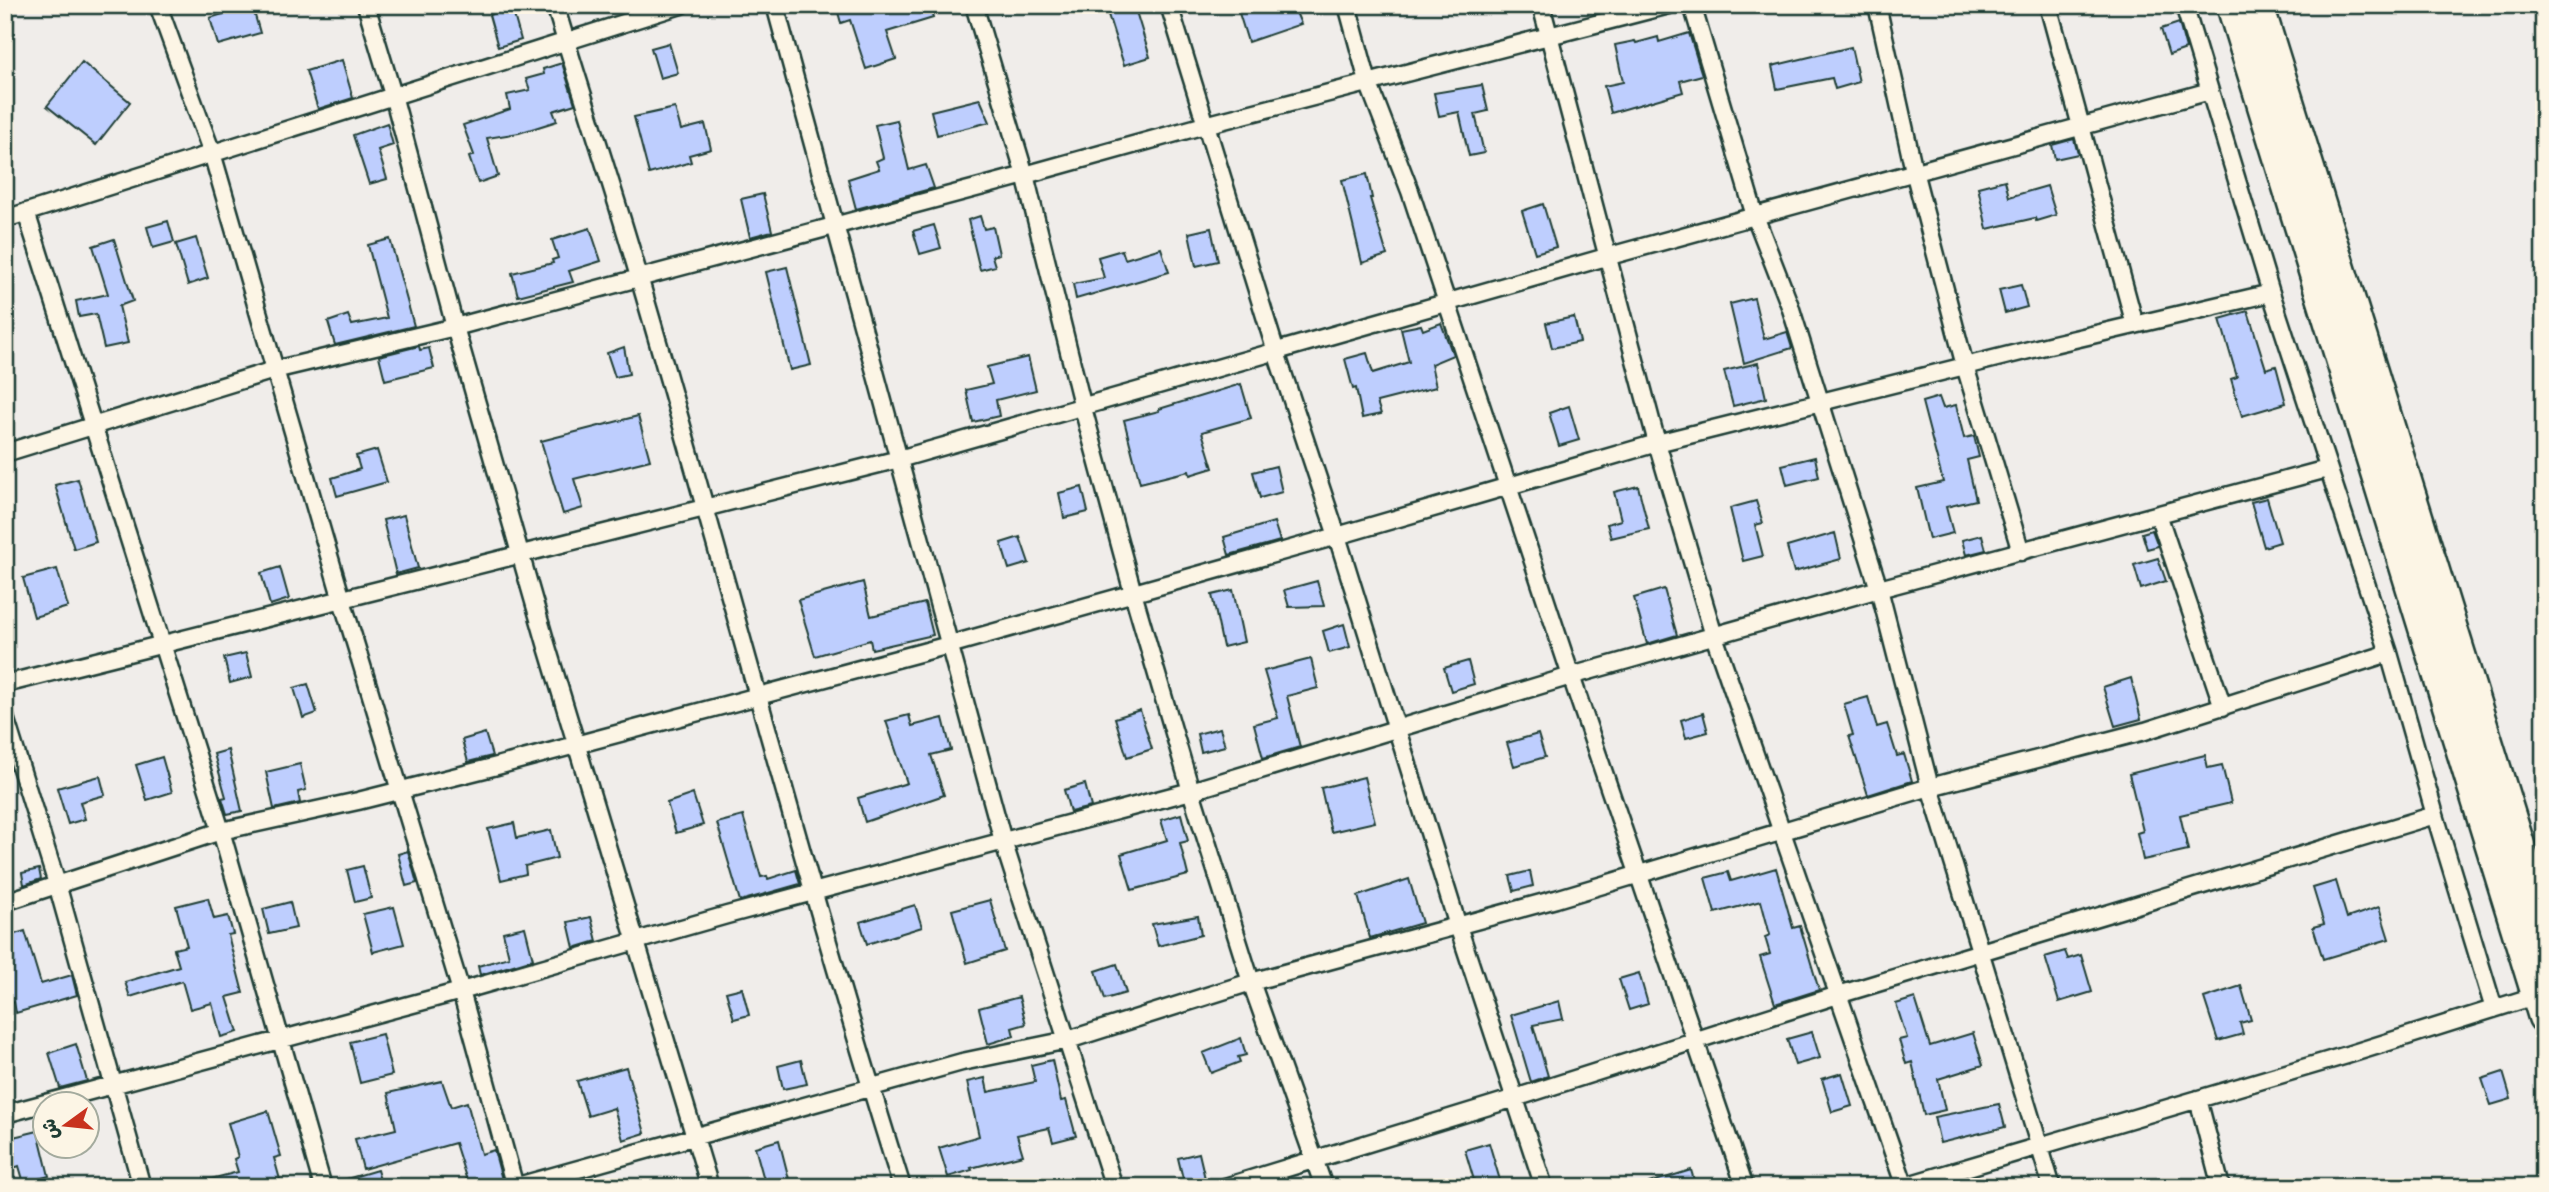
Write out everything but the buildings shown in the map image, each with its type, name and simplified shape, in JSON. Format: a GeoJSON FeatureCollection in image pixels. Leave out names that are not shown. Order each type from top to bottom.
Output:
{"type":"FeatureCollection","features":[{"type":"Feature","properties":{"kind":"highway"},"geometry":{"type":"LineString","coordinates":[[2232,5],[2542,1002]]}},
{"type":"Feature","properties":{"kind":"highway"},"geometry":{"type":"LineString","coordinates":[[2258,5],[2544,925]]}},
{"type":"Feature","properties":{"kind":"street"},"geometry":{"type":"LineString","coordinates":[[158,5],[212,153],[342,600],[461,991],[515,1187],[962,1062],[1068,1040],[1251,982],[1458,926],[1930,787],[2046,758],[2223,707],[2389,653]]}},
{"type":"Feature","properties":{"kind":"street"},"geometry":{"type":"LineString","coordinates":[[366,5],[455,327],[576,745],[638,941],[710,1187]]}},
{"type":"Feature","properties":{"kind":"street"},"geometry":{"type":"LineString","coordinates":[[555,5],[639,276],[870,1088],[902,1187]]}},
{"type":"Feature","properties":{"kind":"street"},"geometry":{"type":"LineString","coordinates":[[5,219],[681,5]]}},
{"type":"Feature","properties":{"kind":"street"},"geometry":{"type":"LineString","coordinates":[[775,5],[1003,841],[1114,1187]]}},
{"type":"Feature","properties":{"kind":"street"},"geometry":{"type":"LineString","coordinates":[[974,5],[1025,175],[1083,408],[1191,791],[1251,982],[1324,1187]]}},
{"type":"Feature","properties":{"kind":"street"},"geometry":{"type":"LineString","coordinates":[[1169,5],[1458,926],[1544,1187]]}},
{"type":"Feature","properties":{"kind":"street"},"geometry":{"type":"LineString","coordinates":[[1347,5],[1368,82],[1410,191],[1745,1187]]}},
{"type":"Feature","properties":{"kind":"street"},"geometry":{"type":"LineString","coordinates":[[1541,5],[1606,257],[1714,636],[1903,1186],[2494,1009],[2542,1002]]}},
{"type":"Feature","properties":{"kind":"street"},"geometry":{"type":"LineString","coordinates":[[5,453],[274,370],[455,327],[1205,125],[1670,5]]}},
{"type":"Feature","properties":{"kind":"street"},"geometry":{"type":"LineString","coordinates":[[1692,5],[1755,216],[1790,306],[1878,589],[1930,787],[2052,1187]]}},
{"type":"Feature","properties":{"kind":"street"},"geometry":{"type":"LineString","coordinates":[[1877,5],[1914,171],[1965,366],[2021,552]]}},
{"type":"Feature","properties":{"kind":"street"},"geometry":{"type":"LineString","coordinates":[[2048,5],[2135,325]]}},
{"type":"Feature","properties":{"kind":"street"},"geometry":{"type":"LineString","coordinates":[[2185,5],[2327,469],[2389,653],[2494,1009]]}},
{"type":"Feature","properties":{"kind":"street"},"geometry":{"type":"LineString","coordinates":[[5,684],[899,458],[1083,408],[1606,257],[2210,90]]}},
{"type":"Feature","properties":{"kind":"street"},"geometry":{"type":"LineString","coordinates":[[26,212],[220,831],[323,1187]]}},
{"type":"Feature","properties":{"kind":"street"},"geometry":{"type":"LineString","coordinates":[[5,902],[220,831],[401,790],[949,645],[1657,443],[2272,293]]}},
{"type":"Feature","properties":{"kind":"street"},"geometry":{"type":"LineString","coordinates":[[5,1114],[1191,791],[1571,676],[1878,589],[2327,469]]}},
{"type":"Feature","properties":{"kind":"street"},"geometry":{"type":"LineString","coordinates":[[2158,514],[2223,707]]}},
{"type":"Feature","properties":{"kind":"street"},"geometry":{"type":"LineString","coordinates":[[5,717],[57,884],[142,1187]]}},
{"type":"Feature","properties":{"kind":"street"},"geometry":{"type":"LineString","coordinates":[[1224,1187],[1839,995],[2435,815]]}},
{"type":"Feature","properties":{"kind":"street"},"geometry":{"type":"LineString","coordinates":[[2198,1099],[2221,1187]]}}]}
